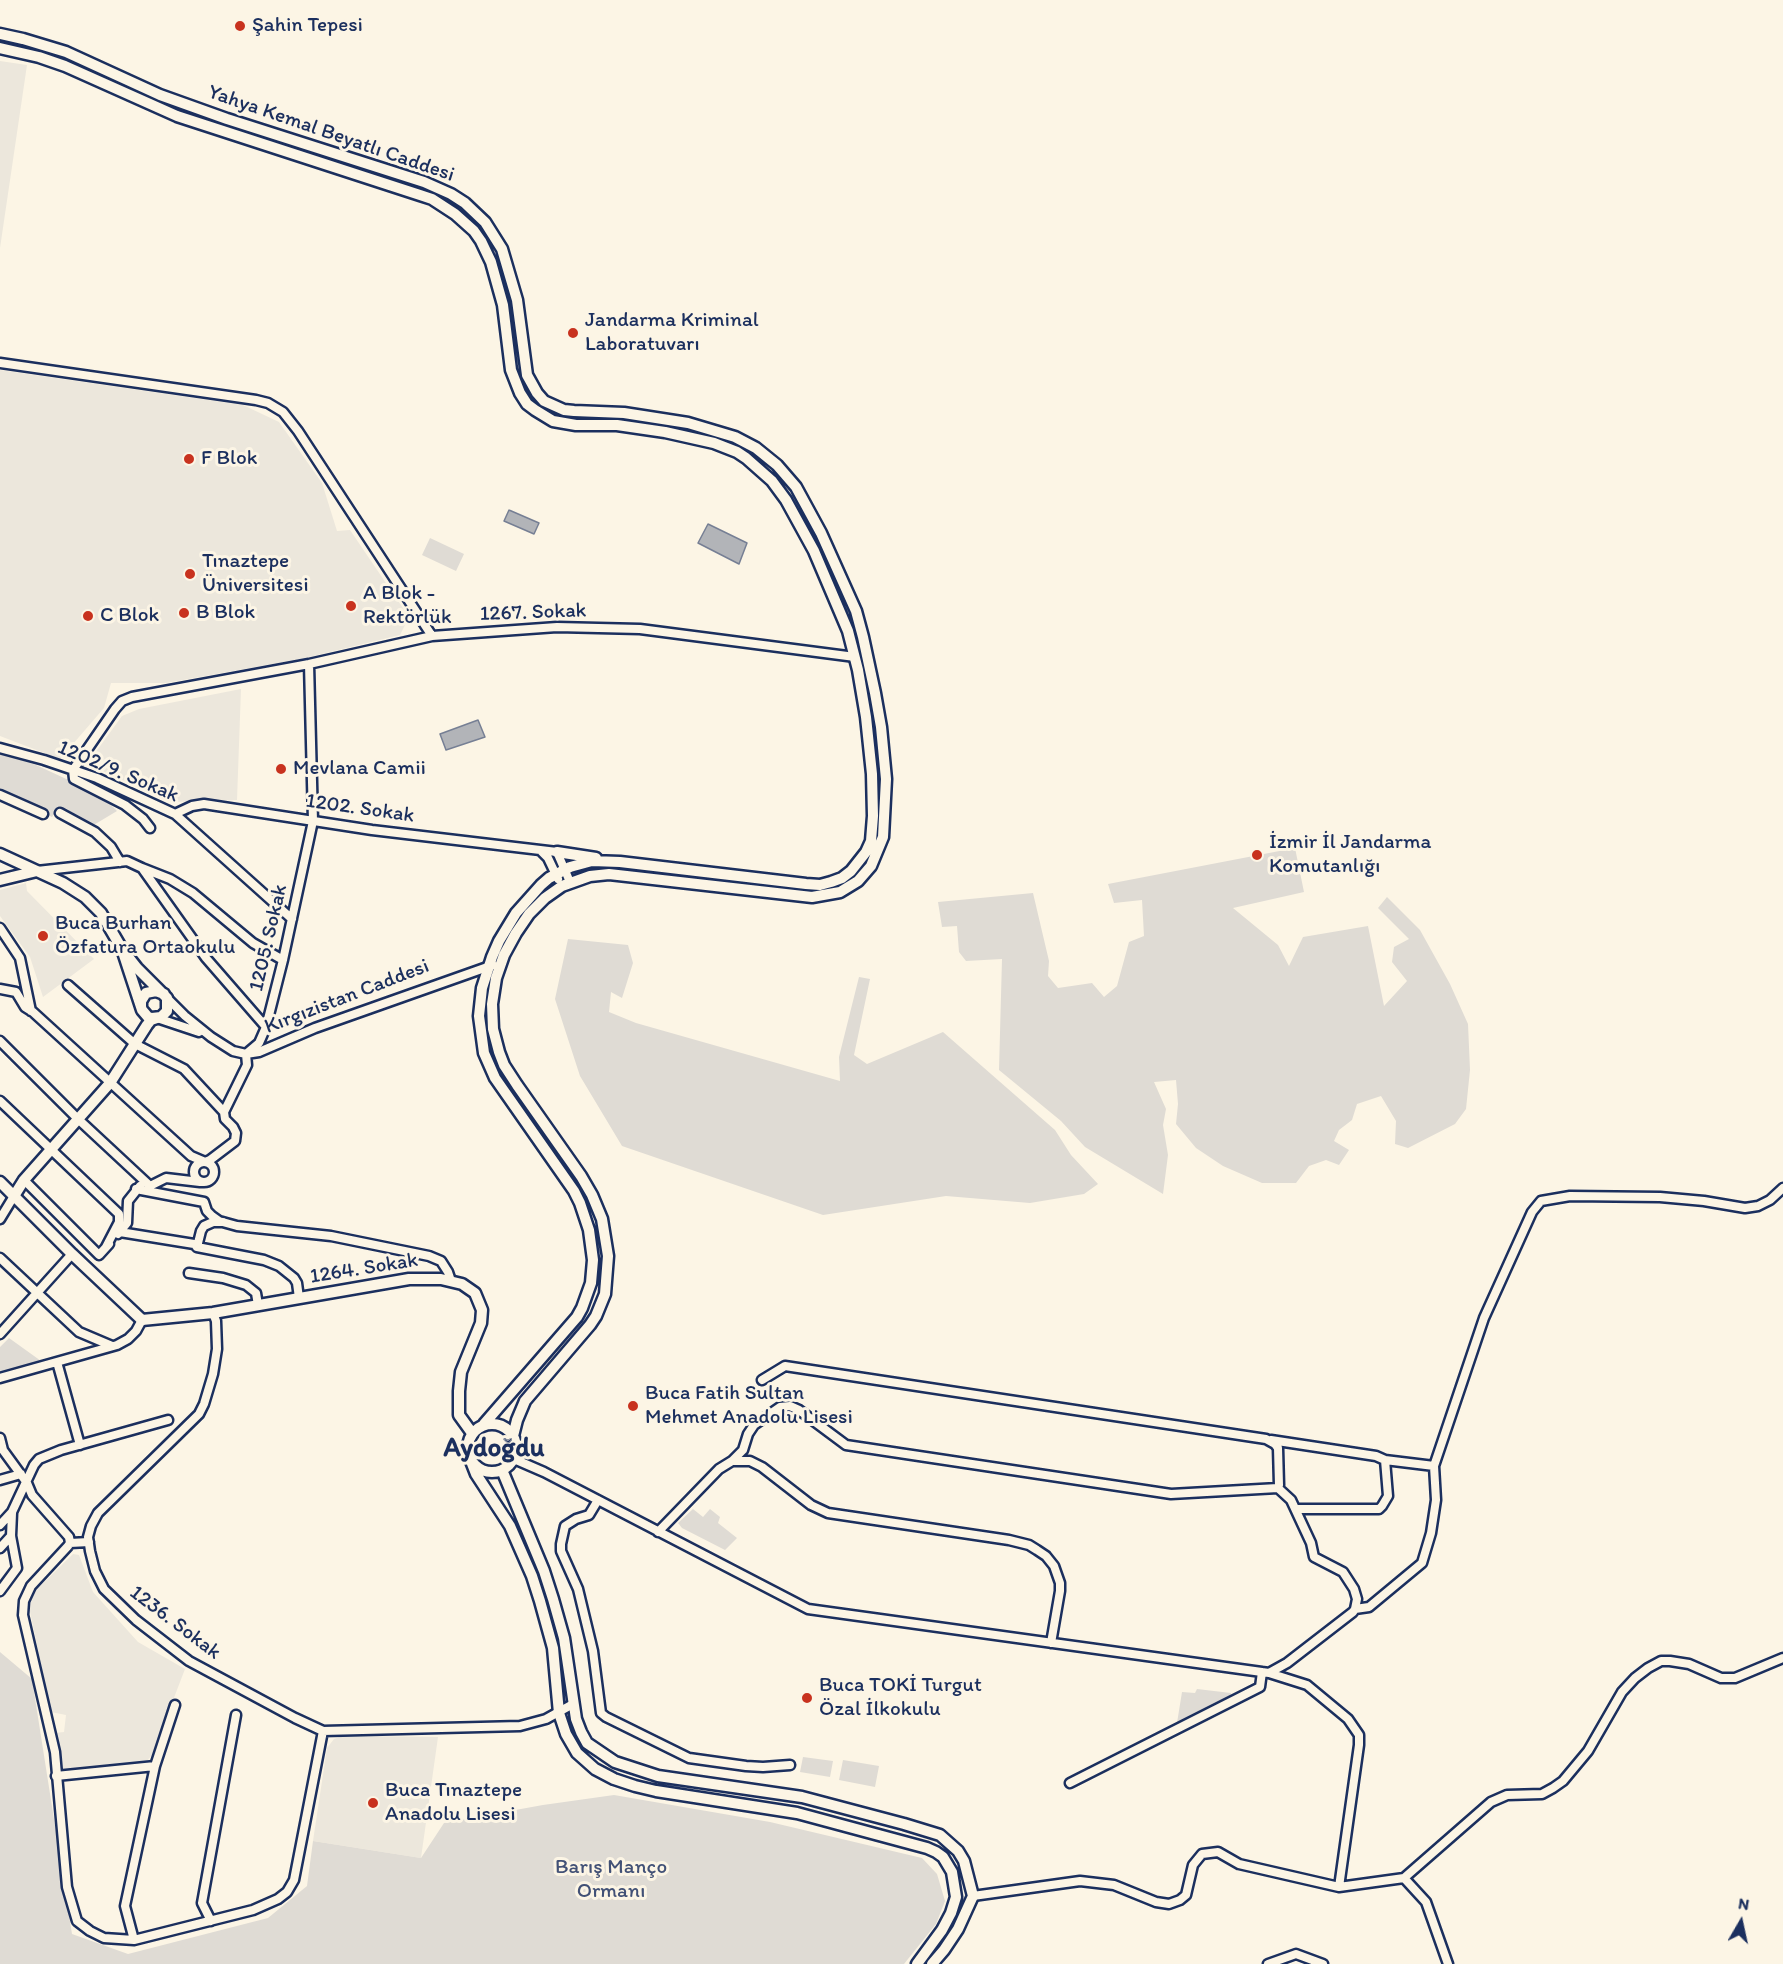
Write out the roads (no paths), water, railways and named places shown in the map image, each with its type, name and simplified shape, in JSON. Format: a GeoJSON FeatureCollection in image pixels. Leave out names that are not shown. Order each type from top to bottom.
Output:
{"type":"FeatureCollection","features":[{"type":"Feature","properties":{"kind":"main road","name":"Yahya Kemal Beyatlı Caddesi"},"geometry":{"type":"LineString","coordinates":[[0,34],[66,52],[160,95],[424,182],[465,203],[485,222],[502,249],[517,300],[527,375],[544,401],[564,410],[624,413],[688,423],[735,437],[756,448],[777,465],[796,487],[821,533],[856,611],[875,693],[886,779],[883,837],[871,866],[858,881],[840,892],[812,897],[609,874],[590,876],[553,891],[529,914],[494,965],[482,988],[480,1009],[484,1053],[495,1078],[574,1191],[589,1230],[593,1260],[591,1283],[577,1317],[484,1424]]}},
{"type":"Feature","properties":{"kind":"main road","name":"Yahya Kemal Beyatlı Caddesi"},"geometry":{"type":"LineString","coordinates":[[0,48],[65,66],[159,109],[432,199],[465,222],[482,241],[497,279],[515,382],[528,404],[544,416],[565,424],[617,425],[648,429],[701,439],[737,452],[772,481],[786,500],[814,551],[848,631],[866,717],[873,816],[871,841],[851,871],[842,878],[820,885],[620,862],[592,861],[561,872],[532,894],[516,913],[499,940],[494,965],[492,1004],[493,1029],[499,1052],[504,1065],[517,1085],[592,1195],[602,1219],[608,1256],[604,1293],[596,1316],[525,1401],[516,1420],[513,1436]]}},
{"type":"Feature","properties":{"kind":"main road"},"geometry":{"type":"LineString","coordinates":[[249,140],[253,127]]}},
{"type":"Feature","properties":{"kind":"main road"},"geometry":{"type":"LineString","coordinates":[[557,852],[620,862]]}},
{"type":"Feature","properties":{"kind":"main road","name":"Kırgızistan Caddesi"},"geometry":{"type":"LineString","coordinates":[[0,854],[75,890],[94,905],[122,949],[164,995]]}},
{"type":"Feature","properties":{"kind":"main road"},"geometry":{"type":"LineString","coordinates":[[0,880],[37,871]]}},
{"type":"Feature","properties":{"kind":"main road","name":"Kırgızistan Caddesi"},"geometry":{"type":"LineString","coordinates":[[122,949],[141,1006],[142,1015],[135,1044]]}},
{"type":"Feature","properties":{"kind":"main road"},"geometry":{"type":"LineString","coordinates":[[156,991],[164,995],[168,1002],[167,1011],[161,1017],[144,1014],[141,1006],[143,997],[147,993],[156,991]]}},
{"type":"Feature","properties":{"kind":"main road","name":"Kırgızistan Caddesi"},"geometry":{"type":"LineString","coordinates":[[14,1196],[24,1180],[110,1083],[151,1020],[157,1018]]}},
{"type":"Feature","properties":{"kind":"main road"},"geometry":{"type":"LineString","coordinates":[[0,1182],[142,1320]]}},
{"type":"Feature","properties":{"kind":"main road","name":"1264. Sokak"},"geometry":{"type":"LineString","coordinates":[[142,1320],[213,1313],[409,1279],[430,1278],[451,1281],[471,1289],[478,1297],[482,1310],[481,1323],[461,1372],[459,1391],[459,1415],[471,1433]]}},
{"type":"Feature","properties":{"kind":"main road"},"geometry":{"type":"LineString","coordinates":[[469,1456],[479,1468],[486,1472],[502,1470],[514,1459],[516,1443],[508,1429],[492,1423],[484,1424],[471,1433],[467,1448],[469,1456],[476,1474],[510,1526],[532,1576],[553,1648],[559,1713],[566,1734],[577,1753],[595,1769],[614,1779],[656,1791],[797,1813],[927,1848],[943,1857],[949,1865],[956,1889],[954,1904],[948,1921],[937,1939],[917,1964]]}},
{"type":"Feature","properties":{"kind":"main road"},"geometry":{"type":"LineString","coordinates":[[502,1470],[544,1571],[553,1599],[564,1638],[578,1725],[588,1743],[615,1762],[658,1776],[802,1797],[940,1835],[958,1851],[964,1861],[973,1896],[958,1929],[932,1964]]}},
{"type":"Feature","properties":{"kind":"street"},"geometry":{"type":"LineString","coordinates":[[0,363],[256,400],[268,403],[283,412],[298,431],[432,636]]}},
{"type":"Feature","properties":{"kind":"street","name":"1267. Sokak"},"geometry":{"type":"LineString","coordinates":[[73,770],[122,700],[309,664],[432,636],[557,627],[640,629],[855,657]]}},
{"type":"Feature","properties":{"kind":"street","name":"1205. Sokak"},"geometry":{"type":"LineString","coordinates":[[246,1054],[259,1043],[266,1027],[313,821],[309,664]]}},
{"type":"Feature","properties":{"kind":"street","name":"1202/9. Sokak"},"geometry":{"type":"LineString","coordinates":[[0,748],[97,778],[176,814],[292,919]]}},
{"type":"Feature","properties":{"kind":"street"},"geometry":{"type":"LineString","coordinates":[[73,770],[74,778],[125,805],[150,828]]}},
{"type":"Feature","properties":{"kind":"street"},"geometry":{"type":"LineString","coordinates":[[0,795],[43,814]]}},
{"type":"Feature","properties":{"kind":"street","name":"1202. Sokak"},"geometry":{"type":"LineString","coordinates":[[176,814],[192,806],[204,804],[313,821],[557,852]]}},
{"type":"Feature","properties":{"kind":"street"},"geometry":{"type":"LineString","coordinates":[[60,813],[95,832],[111,847],[120,862]]}},
{"type":"Feature","properties":{"kind":"street"},"geometry":{"type":"LineString","coordinates":[[541,851],[561,872]]}},
{"type":"Feature","properties":{"kind":"street"},"geometry":{"type":"LineString","coordinates":[[557,852],[566,884]]}},
{"type":"Feature","properties":{"kind":"street"},"geometry":{"type":"LineString","coordinates":[[37,871],[127,861],[170,879],[194,893],[253,944],[283,960]]}},
{"type":"Feature","properties":{"kind":"street"},"geometry":{"type":"LineString","coordinates":[[142,868],[206,958],[266,1027]]}},
{"type":"Feature","properties":{"kind":"street"},"geometry":{"type":"LineString","coordinates":[[0,928],[20,958],[31,1011]]}},
{"type":"Feature","properties":{"kind":"street","name":"Kırgızistan Caddesi"},"geometry":{"type":"LineString","coordinates":[[164,995],[184,1016],[211,1037],[233,1051],[246,1054],[260,1052],[315,1028],[494,965]]}},
{"type":"Feature","properties":{"kind":"street"},"geometry":{"type":"LineString","coordinates":[[68,985],[135,1044],[184,1069],[224,1112]]}},
{"type":"Feature","properties":{"kind":"street"},"geometry":{"type":"LineString","coordinates":[[0,989],[16,992],[22,1004],[191,1156],[213,1168],[214,1175],[210,1180],[200,1182],[166,1178],[150,1186],[78,1119],[0,1041]]}},
{"type":"Feature","properties":{"kind":"street","name":"Kırgızistan Caddesi"},"geometry":{"type":"LineString","coordinates":[[157,1018],[211,1037]]}},
{"type":"Feature","properties":{"kind":"street"},"geometry":{"type":"LineString","coordinates":[[200,1182],[195,1178],[194,1168],[199,1163],[216,1158],[235,1141],[234,1127],[225,1119],[224,1112],[247,1065],[246,1054]]}},
{"type":"Feature","properties":{"kind":"street"},"geometry":{"type":"LineString","coordinates":[[0,1101],[119,1214],[119,1222],[106,1247]]}},
{"type":"Feature","properties":{"kind":"street"},"geometry":{"type":"LineString","coordinates":[[24,1180],[99,1255],[127,1223],[128,1201],[145,1181]]}},
{"type":"Feature","properties":{"kind":"street"},"geometry":{"type":"LineString","coordinates":[[1070,1783],[1260,1687],[1266,1673],[1295,1658],[1355,1609],[1369,1606],[1422,1563],[1431,1533],[1436,1500],[1434,1466],[1484,1318],[1532,1212],[1541,1201],[1570,1196],[1660,1197],[1745,1208],[1764,1203],[1783,1188]]}},
{"type":"Feature","properties":{"kind":"street"},"geometry":{"type":"LineString","coordinates":[[136,1190],[204,1202],[207,1211],[223,1222]]}},
{"type":"Feature","properties":{"kind":"street"},"geometry":{"type":"LineString","coordinates":[[0,1219],[14,1196]]}},
{"type":"Feature","properties":{"kind":"street"},"geometry":{"type":"LineString","coordinates":[[196,1246],[201,1231],[213,1222],[223,1222],[248,1229],[337,1237],[429,1256],[441,1261],[451,1281]]}},
{"type":"Feature","properties":{"kind":"street"},"geometry":{"type":"LineString","coordinates":[[120,1232],[251,1257],[279,1266],[297,1283],[299,1298]]}},
{"type":"Feature","properties":{"kind":"street"},"geometry":{"type":"LineString","coordinates":[[0,1334],[72,1254]]}},
{"type":"Feature","properties":{"kind":"street"},"geometry":{"type":"LineString","coordinates":[[0,1258],[79,1332],[112,1346]]}},
{"type":"Feature","properties":{"kind":"street"},"geometry":{"type":"LineString","coordinates":[[189,1273],[246,1285],[256,1293],[258,1305]]}},
{"type":"Feature","properties":{"kind":"street","name":"1236. Sokak"},"geometry":{"type":"LineString","coordinates":[[213,1313],[216,1321],[218,1349],[213,1374],[199,1414],[98,1513],[91,1526],[89,1542],[95,1571],[104,1589],[136,1620],[189,1661],[323,1731],[520,1726],[546,1719],[573,1704]]}},
{"type":"Feature","properties":{"kind":"street"},"geometry":{"type":"LineString","coordinates":[[0,1318],[7,1325]]}},
{"type":"Feature","properties":{"kind":"street"},"geometry":{"type":"LineString","coordinates":[[0,1378],[112,1346],[128,1339],[142,1320]]}},
{"type":"Feature","properties":{"kind":"street"},"geometry":{"type":"LineString","coordinates":[[57,1362],[80,1445]]}},
{"type":"Feature","properties":{"kind":"street"},"geometry":{"type":"LineString","coordinates":[[762,1380],[785,1366],[1434,1466]]}},
{"type":"Feature","properties":{"kind":"street"},"geometry":{"type":"LineString","coordinates":[[658,1532],[714,1474],[743,1450],[753,1425],[780,1407],[790,1406],[799,1410],[846,1445],[1171,1494],[1278,1488],[1291,1500],[1296,1509],[1311,1543],[1314,1557],[1343,1572],[1349,1580],[1356,1594],[1355,1609]]}},
{"type":"Feature","properties":{"kind":"street"},"geometry":{"type":"LineString","coordinates":[[0,1525],[12,1512],[34,1465],[47,1454],[168,1420]]}},
{"type":"Feature","properties":{"kind":"street"},"geometry":{"type":"LineString","coordinates":[[0,1438],[3,1450],[27,1482],[32,1494],[69,1537],[70,1543]]}},
{"type":"Feature","properties":{"kind":"street"},"geometry":{"type":"LineString","coordinates":[[1266,1439],[1278,1448],[1280,1480],[1278,1488]]}},
{"type":"Feature","properties":{"kind":"street"},"geometry":{"type":"LineString","coordinates":[[514,1459],[544,1472],[808,1609],[1266,1673],[1307,1685],[1348,1719],[1359,1735],[1339,1887]]}},
{"type":"Feature","properties":{"kind":"street"},"geometry":{"type":"LineString","coordinates":[[732,1461],[744,1460],[756,1463],[800,1498],[816,1509],[828,1513],[1002,1539],[1033,1547],[1048,1559],[1059,1579],[1060,1591],[1051,1643]]}},
{"type":"Feature","properties":{"kind":"street"},"geometry":{"type":"LineString","coordinates":[[1296,1509],[1379,1509],[1388,1496],[1385,1460]]}},
{"type":"Feature","properties":{"kind":"street"},"geometry":{"type":"LineString","coordinates":[[0,1480],[21,1474]]}},
{"type":"Feature","properties":{"kind":"street"},"geometry":{"type":"LineString","coordinates":[[598,1500],[589,1515],[565,1526],[561,1551],[579,1589],[593,1651],[601,1713],[689,1758],[746,1766],[790,1765]]}},
{"type":"Feature","properties":{"kind":"street"},"geometry":{"type":"LineString","coordinates":[[0,1591],[17,1568],[12,1536],[12,1512]]}},
{"type":"Feature","properties":{"kind":"street"},"geometry":{"type":"LineString","coordinates":[[0,1548],[12,1536]]}},
{"type":"Feature","properties":{"kind":"street"},"geometry":{"type":"LineString","coordinates":[[89,1542],[70,1543],[31,1586],[24,1601],[22,1615],[55,1752],[67,1887],[76,1921],[104,1938],[134,1940],[266,1905],[287,1892],[294,1880],[323,1731]]}},
{"type":"Feature","properties":{"kind":"street"},"geometry":{"type":"LineString","coordinates":[[973,1896],[1080,1881],[1114,1885],[1156,1902],[1169,1904],[1186,1895],[1193,1865],[1202,1854],[1218,1852],[1239,1864],[1339,1887],[1404,1878],[1491,1802],[1507,1795],[1542,1794],[1563,1781],[1588,1751],[1622,1692],[1648,1668],[1670,1661],[1689,1664],[1721,1678],[1735,1678],[1783,1659]]}},
{"type":"Feature","properties":{"kind":"street"},"geometry":{"type":"LineString","coordinates":[[134,1940],[125,1906],[155,1766],[175,1705]]}},
{"type":"Feature","properties":{"kind":"street"},"geometry":{"type":"LineString","coordinates":[[211,1921],[202,1904],[236,1715]]}},
{"type":"Feature","properties":{"kind":"street"},"geometry":{"type":"LineString","coordinates":[[56,1776],[155,1766]]}},
{"type":"Feature","properties":{"kind":"street"},"geometry":{"type":"LineString","coordinates":[[1404,1878],[1426,1902],[1449,1964]]}},
{"type":"Feature","properties":{"kind":"street"},"geometry":{"type":"LineString","coordinates":[[1268,1964],[1296,1954],[1323,1964]]}},
{"type":"Feature","properties":{"kind":"place","name":"Şahin Tepesi"},"geometry":{"type":"Point","coordinates":[240,26]}},
{"type":"Feature","properties":{"kind":"place","name":"Jandarma Kriminal Laboratuvarı"},"geometry":{"type":"Point","coordinates":[573,333]}},
{"type":"Feature","properties":{"kind":"place","name":"F Blok"},"geometry":{"type":"Point","coordinates":[189,459]}},
{"type":"Feature","properties":{"kind":"place","name":"Tınaztepe Üniversitesi"},"geometry":{"type":"Point","coordinates":[190,574]}},
{"type":"Feature","properties":{"kind":"place","name":"A Blok - Rektörlük"},"geometry":{"type":"Point","coordinates":[351,606]}},
{"type":"Feature","properties":{"kind":"place","name":"B Blok"},"geometry":{"type":"Point","coordinates":[184,613]}},
{"type":"Feature","properties":{"kind":"place","name":"C Blok"},"geometry":{"type":"Point","coordinates":[88,616]}},
{"type":"Feature","properties":{"kind":"place","name":"Mevlana Camii"},"geometry":{"type":"Point","coordinates":[281,769]}},
{"type":"Feature","properties":{"kind":"place","name":"İzmir İl Jandarma Komutanlığı"},"geometry":{"type":"Point","coordinates":[1257,855]}},
{"type":"Feature","properties":{"kind":"place","name":"Buca Burhan Özfatura Ortaokulu"},"geometry":{"type":"Point","coordinates":[43,936]}},
{"type":"Feature","properties":{"kind":"place","name":"Buca Fatih Sultan Mehmet Anadolu Lisesi"},"geometry":{"type":"Point","coordinates":[633,1406]}},
{"type":"Feature","properties":{"kind":"place","name":"Buca TOKİ Turgut Özal İlkokulu"},"geometry":{"type":"Point","coordinates":[807,1698]}},
{"type":"Feature","properties":{"kind":"place","name":"Buca Tınaztepe Anadolu Lisesi"},"geometry":{"type":"Point","coordinates":[373,1803]}},
{"type":"Feature","properties":{"kind":"district","name":"Aydoğdu"},"geometry":{"type":"Point","coordinates":[494,1449]}},
{"type":"Feature","properties":{"kind":"park label","name":"Barış Manço Ormanı"},"geometry":{"type":"Point","coordinates":[611,1880]}}]}
